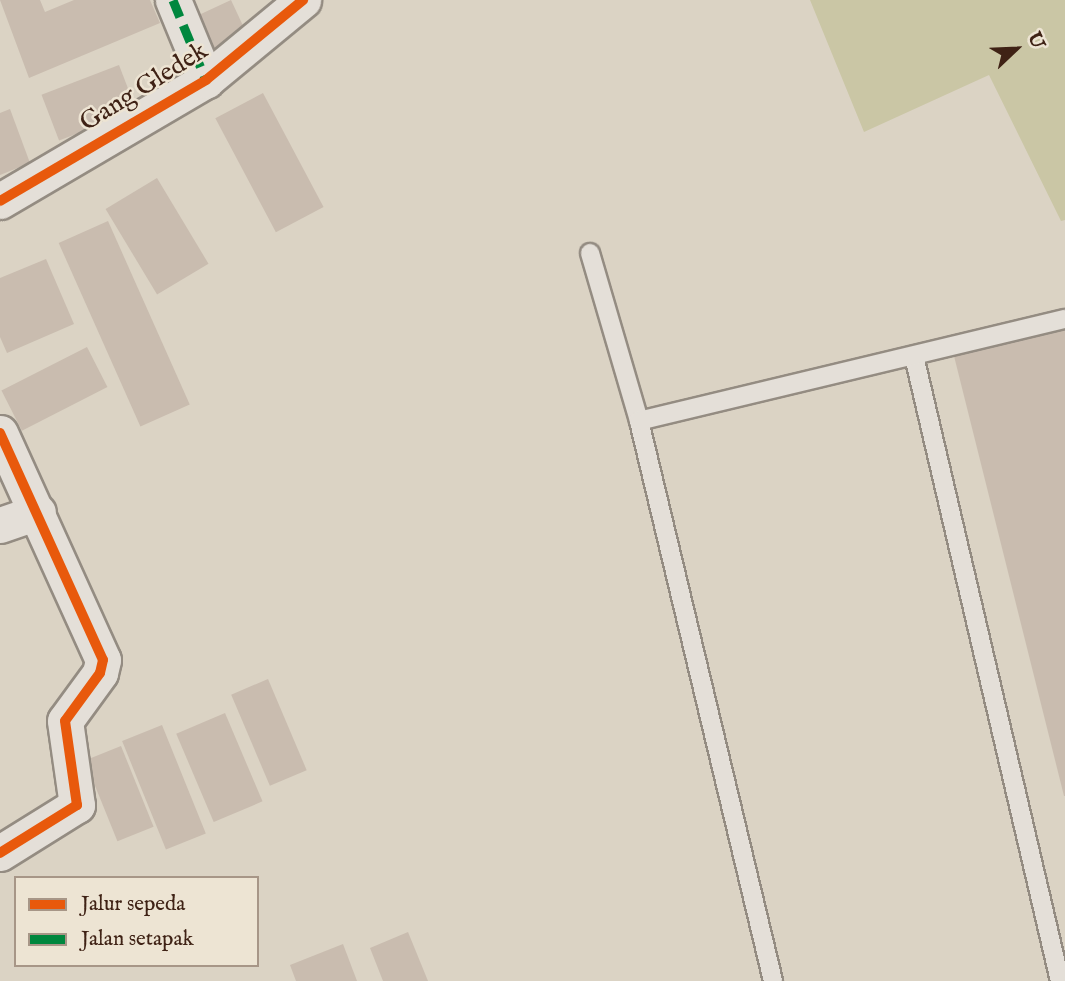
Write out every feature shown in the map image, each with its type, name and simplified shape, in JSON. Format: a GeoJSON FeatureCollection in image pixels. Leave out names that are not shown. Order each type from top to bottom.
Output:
{"type":"FeatureCollection","features":[{"type":"Feature","properties":{"kind":"street"},"geometry":{"type":"LineString","coordinates":[[173,0],[206,80]]}},
{"type":"Feature","properties":{"kind":"street","name":"Gang Gledek"},"geometry":{"type":"LineString","coordinates":[[0,201],[206,80],[303,0]]}},
{"type":"Feature","properties":{"kind":"street"},"geometry":{"type":"LineString","coordinates":[[0,433],[86,614],[103,668],[65,720],[77,805],[0,853]]}},
{"type":"Feature","properties":{"kind":"street"},"geometry":{"type":"LineString","coordinates":[[0,525],[38,512]]}},
{"type":"Feature","properties":{"kind":"lane"},"geometry":{"type":"LineString","coordinates":[[590,253],[639,421],[773,981]]}},
{"type":"Feature","properties":{"kind":"lane"},"geometry":{"type":"LineString","coordinates":[[639,421],[1065,319]]}},
{"type":"Feature","properties":{"kind":"lane"},"geometry":{"type":"LineString","coordinates":[[914,356],[1060,981]]}},
{"type":"Feature","properties":{"kind":"shaded area"},"geometry":{"type":"Polygon","coordinates":[[[810,0],[1065,0],[1065,220],[1061,221],[989,75],[864,132],[810,0]]]}},
{"type":"Feature","properties":{"kind":"building"},"geometry":{"type":"Polygon","coordinates":[[[0,0],[40,0],[45,12],[74,0],[150,0],[160,23],[29,78],[0,0]]]}},
{"type":"Feature","properties":{"kind":"building"},"geometry":{"type":"Polygon","coordinates":[[[231,0],[248,36],[202,58],[185,22],[231,0]]]}},
{"type":"Feature","properties":{"kind":"building"},"geometry":{"type":"Polygon","coordinates":[[[119,65],[137,111],[59,140],[42,95],[119,65]]]}},
{"type":"Feature","properties":{"kind":"building"},"geometry":{"type":"Polygon","coordinates":[[[263,93],[324,207],[276,232],[215,118],[263,93]]]}},
{"type":"Feature","properties":{"kind":"building"},"geometry":{"type":"Polygon","coordinates":[[[10,109],[30,163],[0,175],[0,113],[10,109]]]}},
{"type":"Feature","properties":{"kind":"building"},"geometry":{"type":"Polygon","coordinates":[[[157,178],[209,264],[157,295],[106,209],[157,178]]]}},
{"type":"Feature","properties":{"kind":"building"},"geometry":{"type":"Polygon","coordinates":[[[108,221],[190,405],[140,427],[59,243],[108,221]]]}},
{"type":"Feature","properties":{"kind":"building"},"geometry":{"type":"Polygon","coordinates":[[[46,259],[74,324],[7,353],[0,337],[0,278],[46,259]]]}},
{"type":"Feature","properties":{"kind":"building"},"geometry":{"type":"Polygon","coordinates":[[[1065,324],[1065,796],[1064,796],[953,352],[1065,324]]]}},
{"type":"Feature","properties":{"kind":"building"},"geometry":{"type":"Polygon","coordinates":[[[87,347],[107,387],[22,431],[1,391],[87,347]]]}},
{"type":"Feature","properties":{"kind":"building"},"geometry":{"type":"Polygon","coordinates":[[[268,679],[307,770],[270,786],[231,695],[268,679]]]}},
{"type":"Feature","properties":{"kind":"building"},"geometry":{"type":"Polygon","coordinates":[[[225,713],[263,801],[214,822],[176,734],[225,713]]]}},
{"type":"Feature","properties":{"kind":"building"},"geometry":{"type":"Polygon","coordinates":[[[162,725],[206,833],[166,850],[122,741],[162,725]]]}},
{"type":"Feature","properties":{"kind":"building"},"geometry":{"type":"Polygon","coordinates":[[[121,746],[154,827],[117,841],[85,761],[121,746]]]}},
{"type":"Feature","properties":{"kind":"building"},"geometry":{"type":"Polygon","coordinates":[[[408,932],[428,981],[383,981],[370,948],[408,932]]]}},
{"type":"Feature","properties":{"kind":"building"},"geometry":{"type":"Polygon","coordinates":[[[343,944],[357,981],[296,981],[290,965],[343,944]]]}},
{"type":"Feature","properties":{"kind":"marked path"},"geometry":{"type":"LineString","coordinates":[[173,0],[206,80]]}},
{"type":"Feature","properties":{"kind":"cycle path"},"geometry":{"type":"LineString","coordinates":[[0,201],[206,80],[303,0]]}},
{"type":"Feature","properties":{"kind":"cycle path"},"geometry":{"type":"LineString","coordinates":[[0,433],[103,660],[100,673],[65,721],[77,805],[0,853]]}}]}
